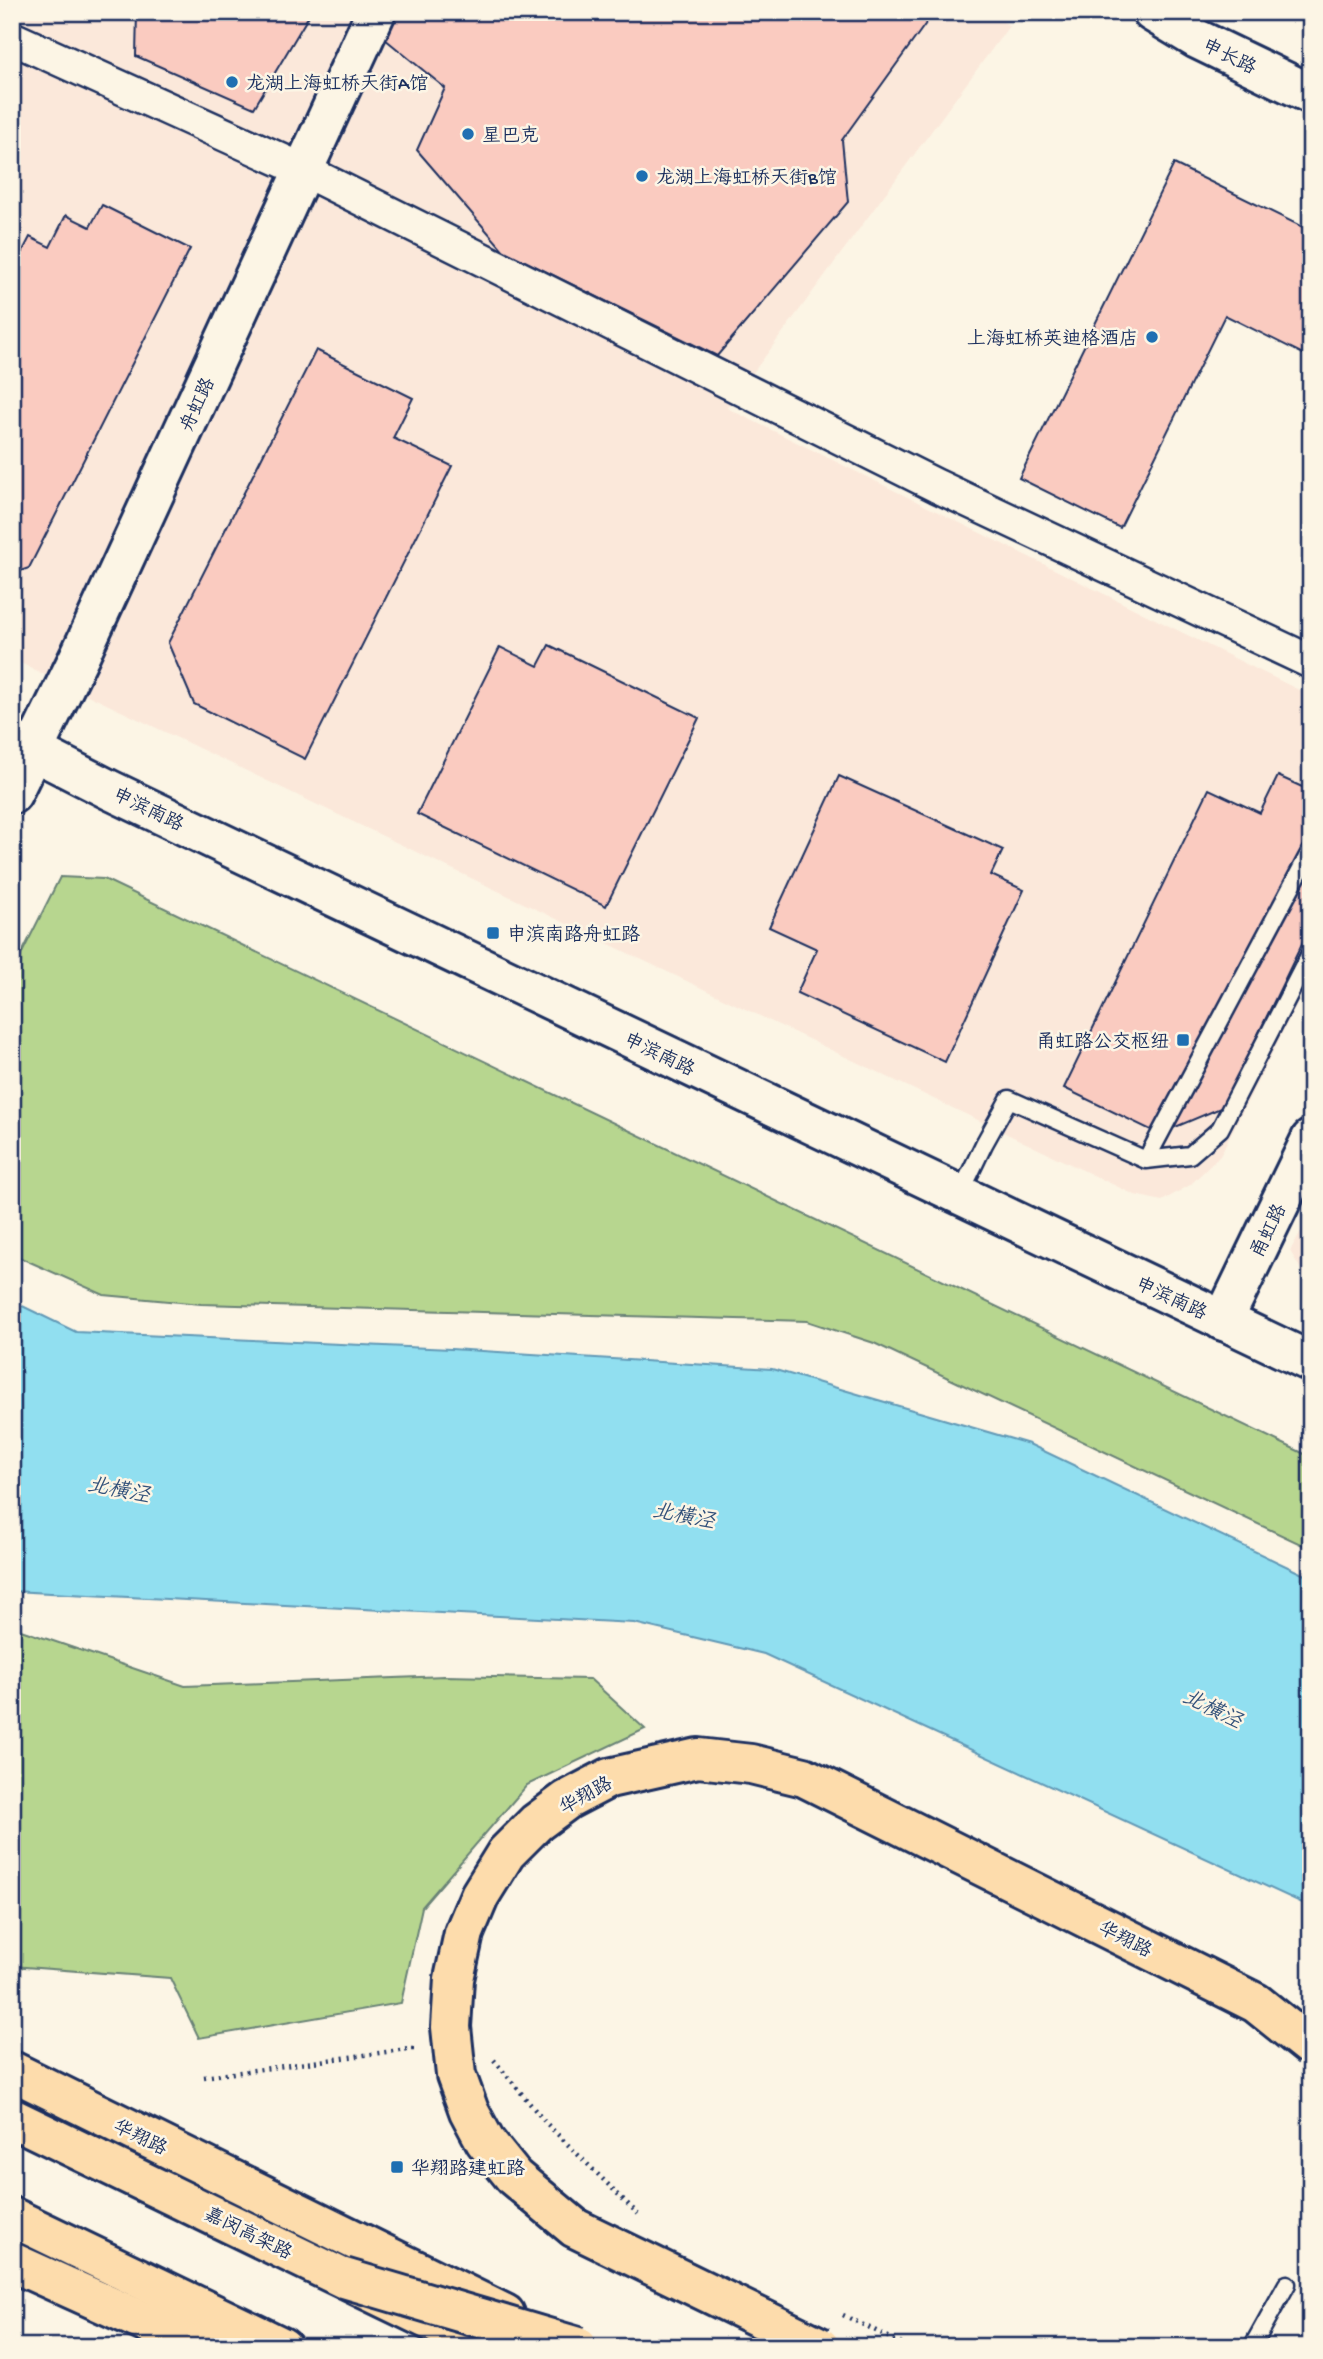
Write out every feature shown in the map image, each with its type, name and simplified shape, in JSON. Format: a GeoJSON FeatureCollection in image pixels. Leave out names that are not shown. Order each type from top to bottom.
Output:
{"type":"FeatureCollection","features":[{"type":"Feature","properties":{"kind":"main road","name":"舟虹路"},"geometry":{"type":"LineString","coordinates":[[12,794],[23,745],[303,170],[376,12]]}},
{"type":"Feature","properties":{"kind":"main road","name":"申长路"},"geometry":{"type":"LineString","coordinates":[[1152,12],[1197,39],[1311,94]]}},
{"type":"Feature","properties":{"kind":"main road","name":"申滨南路"},"geometry":{"type":"LineString","coordinates":[[23,745],[135,802],[959,1197],[1311,1362]]}},
{"type":"Feature","properties":{"kind":"main road","name":"甬虹路"},"geometry":{"type":"LineString","coordinates":[[1223,1321],[1311,1139]]}},
{"type":"Feature","properties":{"kind":"main road","name":"华翔路"},"geometry":{"type":"LineString","coordinates":[[820,2347],[575,2228],[514,2177],[485,2140],[468,2111],[456,2075],[451,2027],[454,1979],[464,1933],[480,1895],[506,1853],[536,1824],[567,1800],[610,1778],[698,1758],[751,1764],[804,1777],[1256,2003],[1311,2047]]}},
{"type":"Feature","properties":{"kind":"main road","name":"华翔路"},"geometry":{"type":"LineString","coordinates":[[12,2071],[360,2245],[575,2347]]}},
{"type":"Feature","properties":{"kind":"main road","name":"嘉闵高架路"},"geometry":{"type":"LineString","coordinates":[[12,2118],[485,2347]]}},
{"type":"Feature","properties":{"kind":"main road"},"geometry":{"type":"LineString","coordinates":[[12,2217],[282,2347]]}},
{"type":"Feature","properties":{"kind":"main road"},"geometry":{"type":"LineString","coordinates":[[12,2262],[200,2347]]}},
{"type":"Feature","properties":{"kind":"main road"},"geometry":{"type":"LineString","coordinates":[[344,2278],[575,2347]]}},
{"type":"Feature","properties":{"kind":"street"},"geometry":{"type":"LineString","coordinates":[[12,38],[303,170],[937,486],[1311,662]]}},
{"type":"Feature","properties":{"kind":"lane"},"geometry":{"type":"LineString","coordinates":[[1146,1160],[1311,849]]}},
{"type":"Feature","properties":{"kind":"lane"},"geometry":{"type":"LineString","coordinates":[[959,1197],[1009,1099],[1146,1160],[1190,1155],[1220,1129],[1311,952]]}},
{"type":"Feature","properties":{"kind":"lane"},"geometry":{"type":"LineString","coordinates":[[1252,2347],[1287,2284]]}},
{"type":"Feature","properties":{"kind":"path"},"geometry":{"type":"LineString","coordinates":[[204,2077],[408,2049],[422,2050]]}},
{"type":"Feature","properties":{"kind":"path"},"geometry":{"type":"LineString","coordinates":[[490,2056],[545,2122],[641,2217]]}},
{"type":"Feature","properties":{"kind":"path"},"geometry":{"type":"LineString","coordinates":[[836,2311],[909,2347]]}},
{"type":"Feature","properties":{"kind":"shaded area"},"geometry":{"type":"Polygon","coordinates":[[[12,12],[991,12],[1009,26],[727,408],[1311,696],[1311,976],[1220,1156],[1190,1185],[1162,1201],[1135,1195],[12,659],[12,12]]]}},
{"type":"Feature","properties":{"kind":"shaded area"},"geometry":{"type":"Polygon","coordinates":[[[1311,1213],[1311,1286],[1290,1251],[1311,1213]]]}},
{"type":"Feature","properties":{"kind":"green space"},"geometry":{"type":"Polygon","coordinates":[[[60,877],[104,879],[1311,1457],[1311,1549],[874,1343],[807,1321],[201,1304],[104,1295],[12,1254],[12,973],[60,877]]]}},
{"type":"Feature","properties":{"kind":"green space"},"geometry":{"type":"Polygon","coordinates":[[[12,1627],[185,1686],[445,1676],[590,1679],[645,1729],[527,1785],[422,1907],[401,2003],[199,2038],[170,1978],[12,1966],[12,1627]]]}},
{"type":"Feature","properties":{"kind":"water","name":"北横泾"},"geometry":{"type":"Polygon","coordinates":[[[12,1301],[76,1332],[451,1349],[772,1369],[1029,1444],[1311,1578],[1311,1907],[764,1654],[634,1623],[12,1591],[12,1301]]]}},
{"type":"Feature","properties":{"kind":"building","name":"龙湖上海虹桥天街A馆"},"geometry":{"type":"Polygon","coordinates":[[[137,12],[311,12],[254,108],[136,56],[137,12]]]}},
{"type":"Feature","properties":{"kind":"building","name":"龙湖上海虹桥天街B馆"},"geometry":{"type":"Polygon","coordinates":[[[397,12],[920,12],[929,19],[842,140],[848,202],[717,356],[504,251],[417,150],[445,88],[385,39],[397,12]]]}},
{"type":"Feature","properties":{"kind":"building","name":"上海虹桥英迪格酒店"},"geometry":{"type":"Polygon","coordinates":[[[1174,164],[1311,231],[1311,358],[1225,315],[1120,528],[1019,478],[1174,164]]]}},
{"type":"Feature","properties":{"kind":"building"},"geometry":{"type":"Polygon","coordinates":[[[102,205],[190,249],[29,568],[12,574],[12,272],[30,237],[50,247],[66,215],[90,227],[102,205]]]}},
{"type":"Feature","properties":{"kind":"building"},"geometry":{"type":"Polygon","coordinates":[[[316,350],[413,398],[393,438],[452,466],[305,759],[194,704],[168,643],[316,350]]]}},
{"type":"Feature","properties":{"kind":"building"},"geometry":{"type":"Polygon","coordinates":[[[549,645],[699,718],[606,906],[417,814],[500,647],[538,666],[549,645]]]}},
{"type":"Feature","properties":{"kind":"building"},"geometry":{"type":"Polygon","coordinates":[[[839,776],[1003,850],[991,875],[1024,890],[945,1062],[797,993],[817,949],[769,927],[839,776]]]}},
{"type":"Feature","properties":{"kind":"building"},"geometry":{"type":"Polygon","coordinates":[[[1278,776],[1311,791],[1311,925],[1223,1107],[1159,1134],[1064,1088],[1209,789],[1260,813],[1278,776]]]}},
{"type":"Feature","properties":{"kind":"place","name":"龙湖上海虹桥天街A馆"},"geometry":{"type":"Point","coordinates":[232,82]}},
{"type":"Feature","properties":{"kind":"place","name":"星巴克"},"geometry":{"type":"Point","coordinates":[468,134]}},
{"type":"Feature","properties":{"kind":"place","name":"龙湖上海虹桥天街B馆"},"geometry":{"type":"Point","coordinates":[642,176]}},
{"type":"Feature","properties":{"kind":"place","name":"上海虹桥英迪格酒店"},"geometry":{"type":"Point","coordinates":[1152,337]}},
{"type":"Feature","properties":{"kind":"place","name":"申滨南路舟虹路"},"geometry":{"type":"Point","coordinates":[493,933]}},
{"type":"Feature","properties":{"kind":"place","name":"甬虹路公交枢纽"},"geometry":{"type":"Point","coordinates":[1183,1040]}},
{"type":"Feature","properties":{"kind":"place","name":"华翔路建虹路"},"geometry":{"type":"Point","coordinates":[397,2167]}}]}
